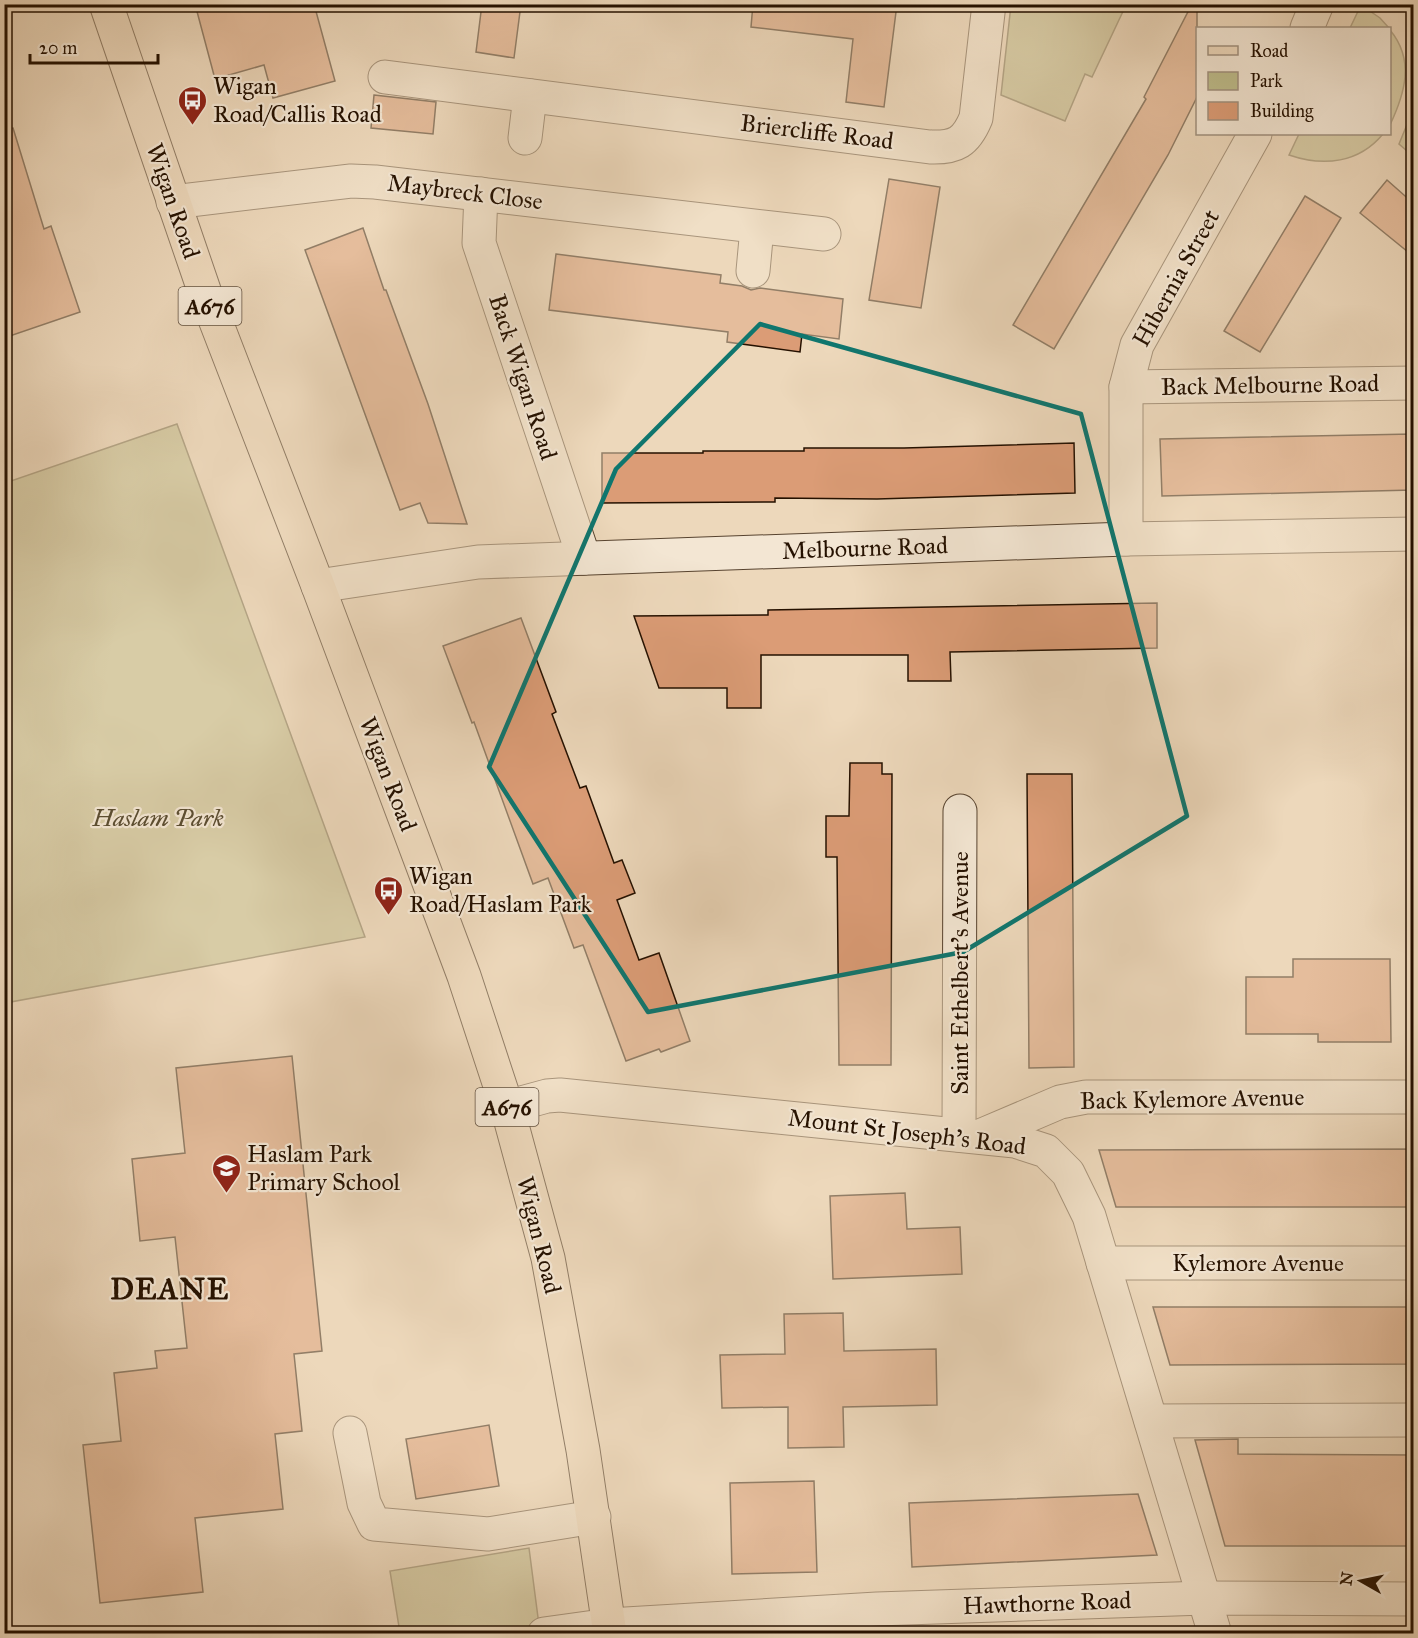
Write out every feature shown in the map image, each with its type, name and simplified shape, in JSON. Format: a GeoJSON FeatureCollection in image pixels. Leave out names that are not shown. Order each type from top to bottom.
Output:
{"type":"FeatureCollection","features":[{"type":"Feature","properties":{"kind":"main road","name":"Wigan Road"},"geometry":{"type":"LineString","coordinates":[[106,4],[206,296],[465,976],[507,1107],[548,1258],[583,1450],[610,1629]]}},
{"type":"Feature","properties":{"kind":"street","name":"Briercliffe Road"},"geometry":{"type":"LineString","coordinates":[[385,77],[930,147],[946,147],[960,142],[970,132],[976,118],[989,4]]}},
{"type":"Feature","properties":{"kind":"street"},"geometry":{"type":"LineString","coordinates":[[1306,27],[1317,4]]}},
{"type":"Feature","properties":{"kind":"street"},"geometry":{"type":"LineString","coordinates":[[525,138],[530,96]]}},
{"type":"Feature","properties":{"kind":"street","name":"Hibernia Street"},"geometry":{"type":"LineString","coordinates":[[1126,539],[1126,387],[1137,345],[1255,135]]}},
{"type":"Feature","properties":{"kind":"street","name":"Maybreck Close"},"geometry":{"type":"LineString","coordinates":[[173,202],[351,181],[375,182],[824,234]]}},
{"type":"Feature","properties":{"kind":"street","name":"Back Wigan Road"},"geometry":{"type":"LineString","coordinates":[[481,194],[479,243],[584,558]]}},
{"type":"Feature","properties":{"kind":"street"},"geometry":{"type":"LineString","coordinates":[[753,271],[758,228]]}},
{"type":"Feature","properties":{"kind":"street","name":"Back Melbourne Road"},"geometry":{"type":"LineString","coordinates":[[1126,387],[1413,383]]}},
{"type":"Feature","properties":{"kind":"street","name":"Melbourne Road"},"geometry":{"type":"LineString","coordinates":[[318,586],[478,562],[1126,539],[1413,534]]}},
{"type":"Feature","properties":{"kind":"street","name":"Saint Ethelbert's Avenue"},"geometry":{"type":"LineString","coordinates":[[960,811],[969,1136]]}},
{"type":"Feature","properties":{"kind":"street","name":"Mount St Joseph's Road"},"geometry":{"type":"LineString","coordinates":[[507,1107],[547,1095],[560,1095],[1015,1141],[1046,1151],[1068,1173],[1089,1216],[1215,1634]]}},
{"type":"Feature","properties":{"kind":"street","name":"Back Kylemore Avenue"},"geometry":{"type":"LineString","coordinates":[[969,1136],[1060,1102],[1086,1097],[1413,1097]]}},
{"type":"Feature","properties":{"kind":"street","name":"Kylemore Avenue"},"geometry":{"type":"LineString","coordinates":[[1103,1263],[1413,1263]]}},
{"type":"Feature","properties":{"kind":"street"},"geometry":{"type":"LineString","coordinates":[[1151,1421],[1413,1420]]}},
{"type":"Feature","properties":{"kind":"street"},"geometry":{"type":"LineString","coordinates":[[350,1434],[364,1503],[374,1524],[488,1534],[594,1516]]}},
{"type":"Feature","properties":{"kind":"street","name":"Hawthorne Road"},"geometry":{"type":"LineString","coordinates":[[544,1634],[610,1629],[878,1621],[1205,1598],[1413,1599]]}},
{"type":"Feature","properties":{"kind":"highlighted area"},"geometry":{"type":"Polygon","coordinates":[[[760,324],[1081,414],[1187,816],[963,952],[648,1012],[489,767],[616,469],[760,324]]]}},
{"type":"Feature","properties":{"kind":"green space"},"geometry":{"type":"Polygon","coordinates":[[[1011,5],[1126,5],[1092,77],[1085,74],[1065,121],[1001,95],[1011,5]]]}},
{"type":"Feature","properties":{"kind":"green space"},"geometry":{"type":"Polygon","coordinates":[[[1361,5],[1380,18],[1388,27],[1350,27],[1361,5]]]}},
{"type":"Feature","properties":{"kind":"green space"},"geometry":{"type":"Polygon","coordinates":[[[1391,31],[1403,53],[1405,65],[1400,101],[1391,123],[1391,31]]]}},
{"type":"Feature","properties":{"kind":"green space"},"geometry":{"type":"Polygon","coordinates":[[[1413,110],[1413,156],[1399,144],[1413,110]]]}},
{"type":"Feature","properties":{"kind":"green space"},"geometry":{"type":"Polygon","coordinates":[[[1299,135],[1382,135],[1363,151],[1340,160],[1315,161],[1289,155],[1299,135]]]}},
{"type":"Feature","properties":{"kind":"green space","name":"Haslam Park"},"geometry":{"type":"Polygon","coordinates":[[[177,424],[365,937],[5,1003],[5,483],[177,424]]]}},
{"type":"Feature","properties":{"kind":"green space"},"geometry":{"type":"Polygon","coordinates":[[[529,1548],[540,1633],[400,1633],[390,1571],[529,1548]]]}},
{"type":"Feature","properties":{"kind":"building"},"geometry":{"type":"Polygon","coordinates":[[[195,4],[314,4],[335,81],[273,98],[264,65],[215,79],[195,4]]]}},
{"type":"Feature","properties":{"kind":"building"},"geometry":{"type":"Polygon","coordinates":[[[482,4],[521,4],[514,58],[476,52],[482,4]]]}},
{"type":"Feature","properties":{"kind":"building"},"geometry":{"type":"Polygon","coordinates":[[[753,4],[897,4],[884,107],[846,102],[853,39],[751,27],[753,4]]]}},
{"type":"Feature","properties":{"kind":"building"},"geometry":{"type":"Polygon","coordinates":[[[1192,4],[1197,4],[1196,99],[1168,155],[1054,349],[1013,325],[1146,99],[1144,97],[1192,4]]]}},
{"type":"Feature","properties":{"kind":"building"},"geometry":{"type":"Polygon","coordinates":[[[374,95],[436,102],[433,134],[371,128],[374,95]]]}},
{"type":"Feature","properties":{"kind":"building"},"geometry":{"type":"Polygon","coordinates":[[[13,128],[44,229],[51,226],[80,312],[4,338],[4,129],[13,128]]]}},
{"type":"Feature","properties":{"kind":"building"},"geometry":{"type":"Polygon","coordinates":[[[889,179],[940,187],[921,308],[869,300],[889,179]]]}},
{"type":"Feature","properties":{"kind":"building"},"geometry":{"type":"Polygon","coordinates":[[[1387,180],[1413,203],[1413,256],[1360,213],[1387,180]]]}},
{"type":"Feature","properties":{"kind":"building"},"geometry":{"type":"Polygon","coordinates":[[[1305,196],[1341,218],[1260,352],[1224,331],[1305,196]]]}},
{"type":"Feature","properties":{"kind":"building"},"geometry":{"type":"Polygon","coordinates":[[[363,228],[428,404],[467,524],[428,523],[420,503],[400,510],[305,250],[363,228]]]}},
{"type":"Feature","properties":{"kind":"building"},"geometry":{"type":"Polygon","coordinates":[[[556,254],[721,275],[720,283],[742,286],[751,290],[760,288],[843,299],[839,339],[802,334],[800,352],[727,342],[728,332],[549,310],[556,254]]]}},
{"type":"Feature","properties":{"kind":"building"},"geometry":{"type":"Polygon","coordinates":[[[1413,434],[1413,490],[1162,496],[1160,439],[1413,434]]]}},
{"type":"Feature","properties":{"kind":"building"},"geometry":{"type":"Polygon","coordinates":[[[1074,443],[1075,493],[877,499],[775,498],[775,502],[602,503],[602,453],[804,451],[804,448],[904,448],[1074,443]]]}},
{"type":"Feature","properties":{"kind":"building"},"geometry":{"type":"Polygon","coordinates":[[[1157,603],[1157,648],[950,652],[951,681],[908,681],[908,655],[761,655],[761,708],[727,708],[727,688],[659,688],[634,616],[768,615],[768,610],[1157,603]]]}},
{"type":"Feature","properties":{"kind":"building"},"geometry":{"type":"Polygon","coordinates":[[[521,618],[556,712],[552,714],[580,788],[586,786],[614,863],[622,860],[635,893],[617,900],[639,960],[659,953],[690,1041],[661,1052],[659,1049],[626,1061],[583,945],[574,948],[548,878],[533,884],[474,722],[472,723],[443,646],[521,618]]]}},
{"type":"Feature","properties":{"kind":"building"},"geometry":{"type":"Polygon","coordinates":[[[850,763],[882,763],[882,774],[892,774],[891,1065],[839,1065],[837,857],[826,857],[826,816],[849,816],[850,763]]]}},
{"type":"Feature","properties":{"kind":"building"},"geometry":{"type":"Polygon","coordinates":[[[1027,774],[1072,774],[1074,1067],[1029,1068],[1027,774]]]}},
{"type":"Feature","properties":{"kind":"building"},"geometry":{"type":"Polygon","coordinates":[[[1293,959],[1390,959],[1391,1042],[1318,1042],[1318,1034],[1246,1034],[1246,977],[1293,977],[1293,959]]]}},
{"type":"Feature","properties":{"kind":"building"},"geometry":{"type":"Polygon","coordinates":[[[292,1056],[322,1351],[294,1354],[302,1431],[275,1434],[283,1509],[195,1518],[203,1592],[100,1603],[83,1445],[121,1441],[114,1373],[157,1368],[155,1351],[187,1348],[175,1237],[140,1241],[132,1159],[185,1153],[176,1068],[292,1056]]]}},
{"type":"Feature","properties":{"kind":"building"},"geometry":{"type":"Polygon","coordinates":[[[1413,1149],[1413,1207],[1116,1207],[1099,1150],[1413,1149]]]}},
{"type":"Feature","properties":{"kind":"building"},"geometry":{"type":"Polygon","coordinates":[[[905,1193],[907,1229],[960,1227],[962,1274],[833,1279],[830,1196],[905,1193]]]}},
{"type":"Feature","properties":{"kind":"building"},"geometry":{"type":"Polygon","coordinates":[[[1153,1307],[1413,1307],[1413,1364],[1170,1365],[1153,1307]]]}},
{"type":"Feature","properties":{"kind":"building"},"geometry":{"type":"Polygon","coordinates":[[[843,1313],[844,1351],[936,1349],[937,1405],[843,1407],[844,1447],[788,1448],[788,1407],[722,1408],[720,1355],[785,1354],[784,1314],[843,1313]]]}},
{"type":"Feature","properties":{"kind":"building"},"geometry":{"type":"Polygon","coordinates":[[[489,1425],[499,1486],[416,1499],[406,1439],[489,1425]]]}},
{"type":"Feature","properties":{"kind":"building"},"geometry":{"type":"Polygon","coordinates":[[[1238,1439],[1238,1454],[1413,1455],[1413,1546],[1225,1546],[1195,1440],[1238,1439]]]}},
{"type":"Feature","properties":{"kind":"building"},"geometry":{"type":"Polygon","coordinates":[[[814,1481],[817,1572],[732,1574],[730,1483],[814,1481]]]}},
{"type":"Feature","properties":{"kind":"building"},"geometry":{"type":"Polygon","coordinates":[[[1138,1494],[1157,1555],[912,1567],[909,1503],[1138,1494]]]}},
{"type":"Feature","properties":{"kind":"place","name":"Wigan Road/Callis Road"},"geometry":{"type":"Point","coordinates":[192,126]}},
{"type":"Feature","properties":{"kind":"place","name":"Wigan Road/Haslam Park"},"geometry":{"type":"Point","coordinates":[388,916]}},
{"type":"Feature","properties":{"kind":"place","name":"Haslam Park Primary School"},"geometry":{"type":"Point","coordinates":[226,1194]}},
{"type":"Feature","properties":{"kind":"district","name":"DEANE"},"geometry":{"type":"Point","coordinates":[170,1289]}}]}
